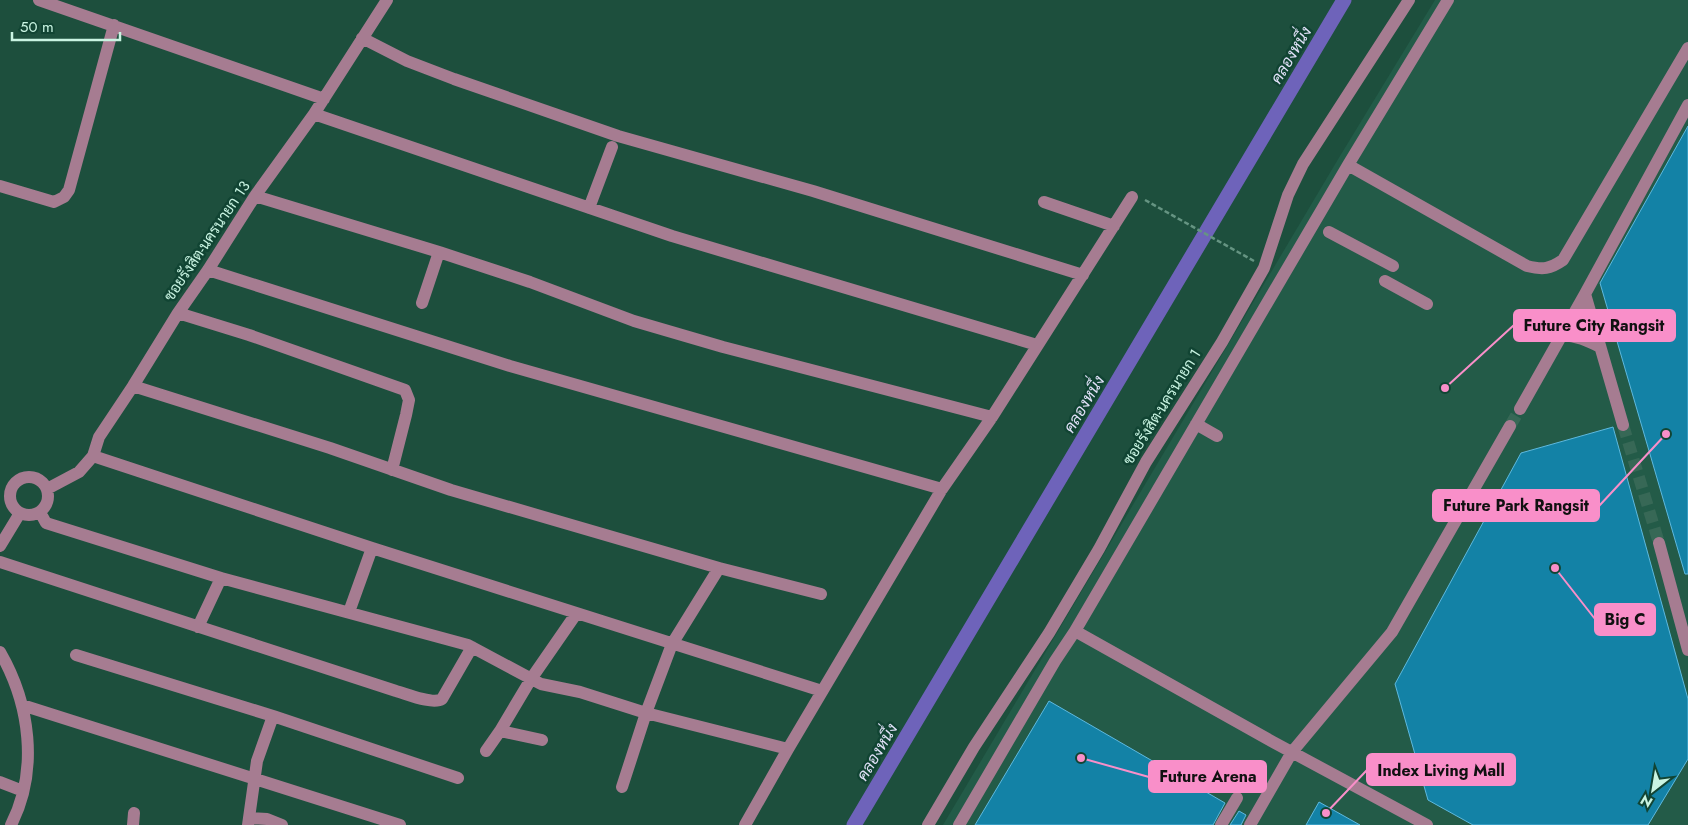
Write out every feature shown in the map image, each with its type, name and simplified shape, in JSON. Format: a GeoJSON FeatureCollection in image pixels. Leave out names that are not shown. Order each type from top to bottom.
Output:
{"type":"FeatureCollection","features":[{"type":"Feature","properties":{"kind":"street"},"geometry":{"type":"LineString","coordinates":[[39,0],[62,3],[114,25],[324,99]]}},
{"type":"Feature","properties":{"kind":"street","name":"ซอยรังสิต-นครนายก 13"},"geometry":{"type":"LineString","coordinates":[[47,489],[79,472],[93,456],[98,437],[255,196],[324,99],[387,0]]}},
{"type":"Feature","properties":{"kind":"street","name":"ซอยรังสิต-นครนายก 1"},"geometry":{"type":"LineString","coordinates":[[928,825],[974,747],[1049,633],[1099,548],[1146,462],[1222,342],[1264,268],[1288,195],[1303,164],[1408,0]]}},
{"type":"Feature","properties":{"kind":"street"},"geometry":{"type":"LineString","coordinates":[[959,825],[1348,165],[1448,0]]}},
{"type":"Feature","properties":{"kind":"street"},"geometry":{"type":"LineString","coordinates":[[0,186],[54,202],[64,197],[70,190],[114,25]]}},
{"type":"Feature","properties":{"kind":"street"},"geometry":{"type":"LineString","coordinates":[[362,38],[407,61],[454,79],[618,136],[813,191],[1084,275]]}},
{"type":"Feature","properties":{"kind":"street"},"geometry":{"type":"LineString","coordinates":[[1348,165],[1527,266],[1551,268],[1563,260],[1688,48]]}},
{"type":"Feature","properties":{"kind":"street"},"geometry":{"type":"LineString","coordinates":[[1520,409],[1688,105]]}},
{"type":"Feature","properties":{"kind":"street"},"geometry":{"type":"LineString","coordinates":[[314,114],[672,236],[1037,345]]}},
{"type":"Feature","properties":{"kind":"street"},"geometry":{"type":"LineString","coordinates":[[589,208],[612,147]]}},
{"type":"Feature","properties":{"kind":"street"},"geometry":{"type":"LineString","coordinates":[[255,196],[530,282],[634,322],[992,417]]}},
{"type":"Feature","properties":{"kind":"street"},"geometry":{"type":"LineString","coordinates":[[745,825],[942,489],[992,417],[1132,197]]}},
{"type":"Feature","properties":{"kind":"street"},"geometry":{"type":"LineString","coordinates":[[1044,202],[1114,226]]}},
{"type":"Feature","properties":{"kind":"street"},"geometry":{"type":"LineString","coordinates":[[1330,232],[1393,266]]}},
{"type":"Feature","properties":{"kind":"street"},"geometry":{"type":"LineString","coordinates":[[422,303],[439,252]]}},
{"type":"Feature","properties":{"kind":"street"},"geometry":{"type":"LineString","coordinates":[[208,270],[510,366],[942,489]]}},
{"type":"Feature","properties":{"kind":"street"},"geometry":{"type":"LineString","coordinates":[[1385,281],[1427,304]]}},
{"type":"Feature","properties":{"kind":"street"},"geometry":{"type":"LineString","coordinates":[[1585,294],[1623,425]]}},
{"type":"Feature","properties":{"kind":"street"},"geometry":{"type":"LineString","coordinates":[[178,313],[249,335],[404,390],[408,400],[406,415],[392,470]]}},
{"type":"Feature","properties":{"kind":"street"},"geometry":{"type":"LineString","coordinates":[[1562,335],[1587,339],[1600,347]]}},
{"type":"Feature","properties":{"kind":"street"},"geometry":{"type":"LineString","coordinates":[[133,386],[451,490],[719,568],[821,594]]}},
{"type":"Feature","properties":{"kind":"street"},"geometry":{"type":"LineString","coordinates":[[1196,424],[1217,436]]}},
{"type":"Feature","properties":{"kind":"street"},"geometry":{"type":"LineString","coordinates":[[1250,825],[1292,752],[1392,632],[1510,426]]}},
{"type":"Feature","properties":{"kind":"street"},"geometry":{"type":"LineString","coordinates":[[93,456],[576,614],[822,691]]}},
{"type":"Feature","properties":{"kind":"street"},"geometry":{"type":"LineString","coordinates":[[28,476],[39,479],[47,489],[48,501],[40,512],[27,515],[20,513],[11,504],[9,498],[10,491],[16,481],[28,476]]}},
{"type":"Feature","properties":{"kind":"street"},"geometry":{"type":"LineString","coordinates":[[40,512],[46,523],[221,578],[472,647],[541,684],[580,692],[646,712],[788,749]]}},
{"type":"Feature","properties":{"kind":"street"},"geometry":{"type":"LineString","coordinates":[[0,546],[20,513]]}},
{"type":"Feature","properties":{"kind":"street"},"geometry":{"type":"LineString","coordinates":[[1659,543],[1688,650]]}},
{"type":"Feature","properties":{"kind":"street"},"geometry":{"type":"LineString","coordinates":[[349,612],[372,548]]}},
{"type":"Feature","properties":{"kind":"street"},"geometry":{"type":"LineString","coordinates":[[0,562],[198,628],[396,691],[438,702],[442,699],[472,647]]}},
{"type":"Feature","properties":{"kind":"street"},"geometry":{"type":"LineString","coordinates":[[622,787],[646,712],[672,644],[719,568]]}},
{"type":"Feature","properties":{"kind":"street"},"geometry":{"type":"LineString","coordinates":[[198,628],[221,578]]}},
{"type":"Feature","properties":{"kind":"street"},"geometry":{"type":"LineString","coordinates":[[486,750],[500,731],[531,679],[576,614]]}},
{"type":"Feature","properties":{"kind":"street"},"geometry":{"type":"LineString","coordinates":[[1075,631],[1426,825]]}},
{"type":"Feature","properties":{"kind":"street"},"geometry":{"type":"LineString","coordinates":[[0,652],[17,686],[28,743],[28,762],[23,790],[10,825]]}},
{"type":"Feature","properties":{"kind":"street"},"geometry":{"type":"LineString","coordinates":[[76,655],[273,716],[458,778]]}},
{"type":"Feature","properties":{"kind":"street"},"geometry":{"type":"LineString","coordinates":[[22,705],[400,825]]}},
{"type":"Feature","properties":{"kind":"street"},"geometry":{"type":"LineString","coordinates":[[273,716],[257,761],[248,821],[267,819],[282,825]]}},
{"type":"Feature","properties":{"kind":"street"},"geometry":{"type":"LineString","coordinates":[[500,731],[542,740]]}},
{"type":"Feature","properties":{"kind":"street"},"geometry":{"type":"LineString","coordinates":[[0,782],[23,790]]}},
{"type":"Feature","properties":{"kind":"street"},"geometry":{"type":"LineString","coordinates":[[1221,825],[1237,798]]}},
{"type":"Feature","properties":{"kind":"path"},"geometry":{"type":"LineString","coordinates":[[1148,200],[1251,259]]}},
{"type":"Feature","properties":{"kind":"shaded area"},"geometry":{"type":"Polygon","coordinates":[[[1435,0],[1688,0],[1688,825],[943,825],[1337,161],[1435,0]]]}},
{"type":"Feature","properties":{"kind":"building"},"geometry":{"type":"Polygon","coordinates":[[[1688,126],[1688,574],[1685,574],[1600,283],[1688,126]]]}},
{"type":"Feature","properties":{"kind":"building"},"geometry":{"type":"Polygon","coordinates":[[[1613,427],[1688,699],[1688,759],[1648,825],[1473,825],[1428,800],[1395,684],[1521,453],[1613,427]]]}},
{"type":"Feature","properties":{"kind":"building"},"geometry":{"type":"Polygon","coordinates":[[[1049,701],[1225,803],[1213,825],[975,825],[1049,701]]]}},
{"type":"Feature","properties":{"kind":"building"},"geometry":{"type":"Polygon","coordinates":[[[1319,802],[1360,825],[1306,825],[1319,802]]]}},
{"type":"Feature","properties":{"kind":"building"},"geometry":{"type":"Polygon","coordinates":[[[1239,811],[1246,815],[1241,825],[1230,825],[1239,811]]]}},
{"type":"Feature","properties":{"kind":"waterway","name":"คลองหนึ่ง"},"geometry":{"type":"LineString","coordinates":[[854,825],[1344,0]]}},
{"type":"Feature","properties":{"kind":"tunnel"},"geometry":{"type":"LineString","coordinates":[[1510,426],[1520,409]]}},
{"type":"Feature","properties":{"kind":"tunnel"},"geometry":{"type":"LineString","coordinates":[[1623,425],[1659,543]]}},
{"type":"Feature","properties":{"kind":"place","name":"Future City Rangsit"},"geometry":{"type":"Point","coordinates":[1445,388]}},
{"type":"Feature","properties":{"kind":"place","name":"Future Park Rangsit"},"geometry":{"type":"Point","coordinates":[1666,434]}},
{"type":"Feature","properties":{"kind":"place","name":"Big C"},"geometry":{"type":"Point","coordinates":[1555,568]}},
{"type":"Feature","properties":{"kind":"place","name":"Future Arena"},"geometry":{"type":"Point","coordinates":[1081,758]}},
{"type":"Feature","properties":{"kind":"place","name":"Index Living Mall"},"geometry":{"type":"Point","coordinates":[1326,813]}}]}
